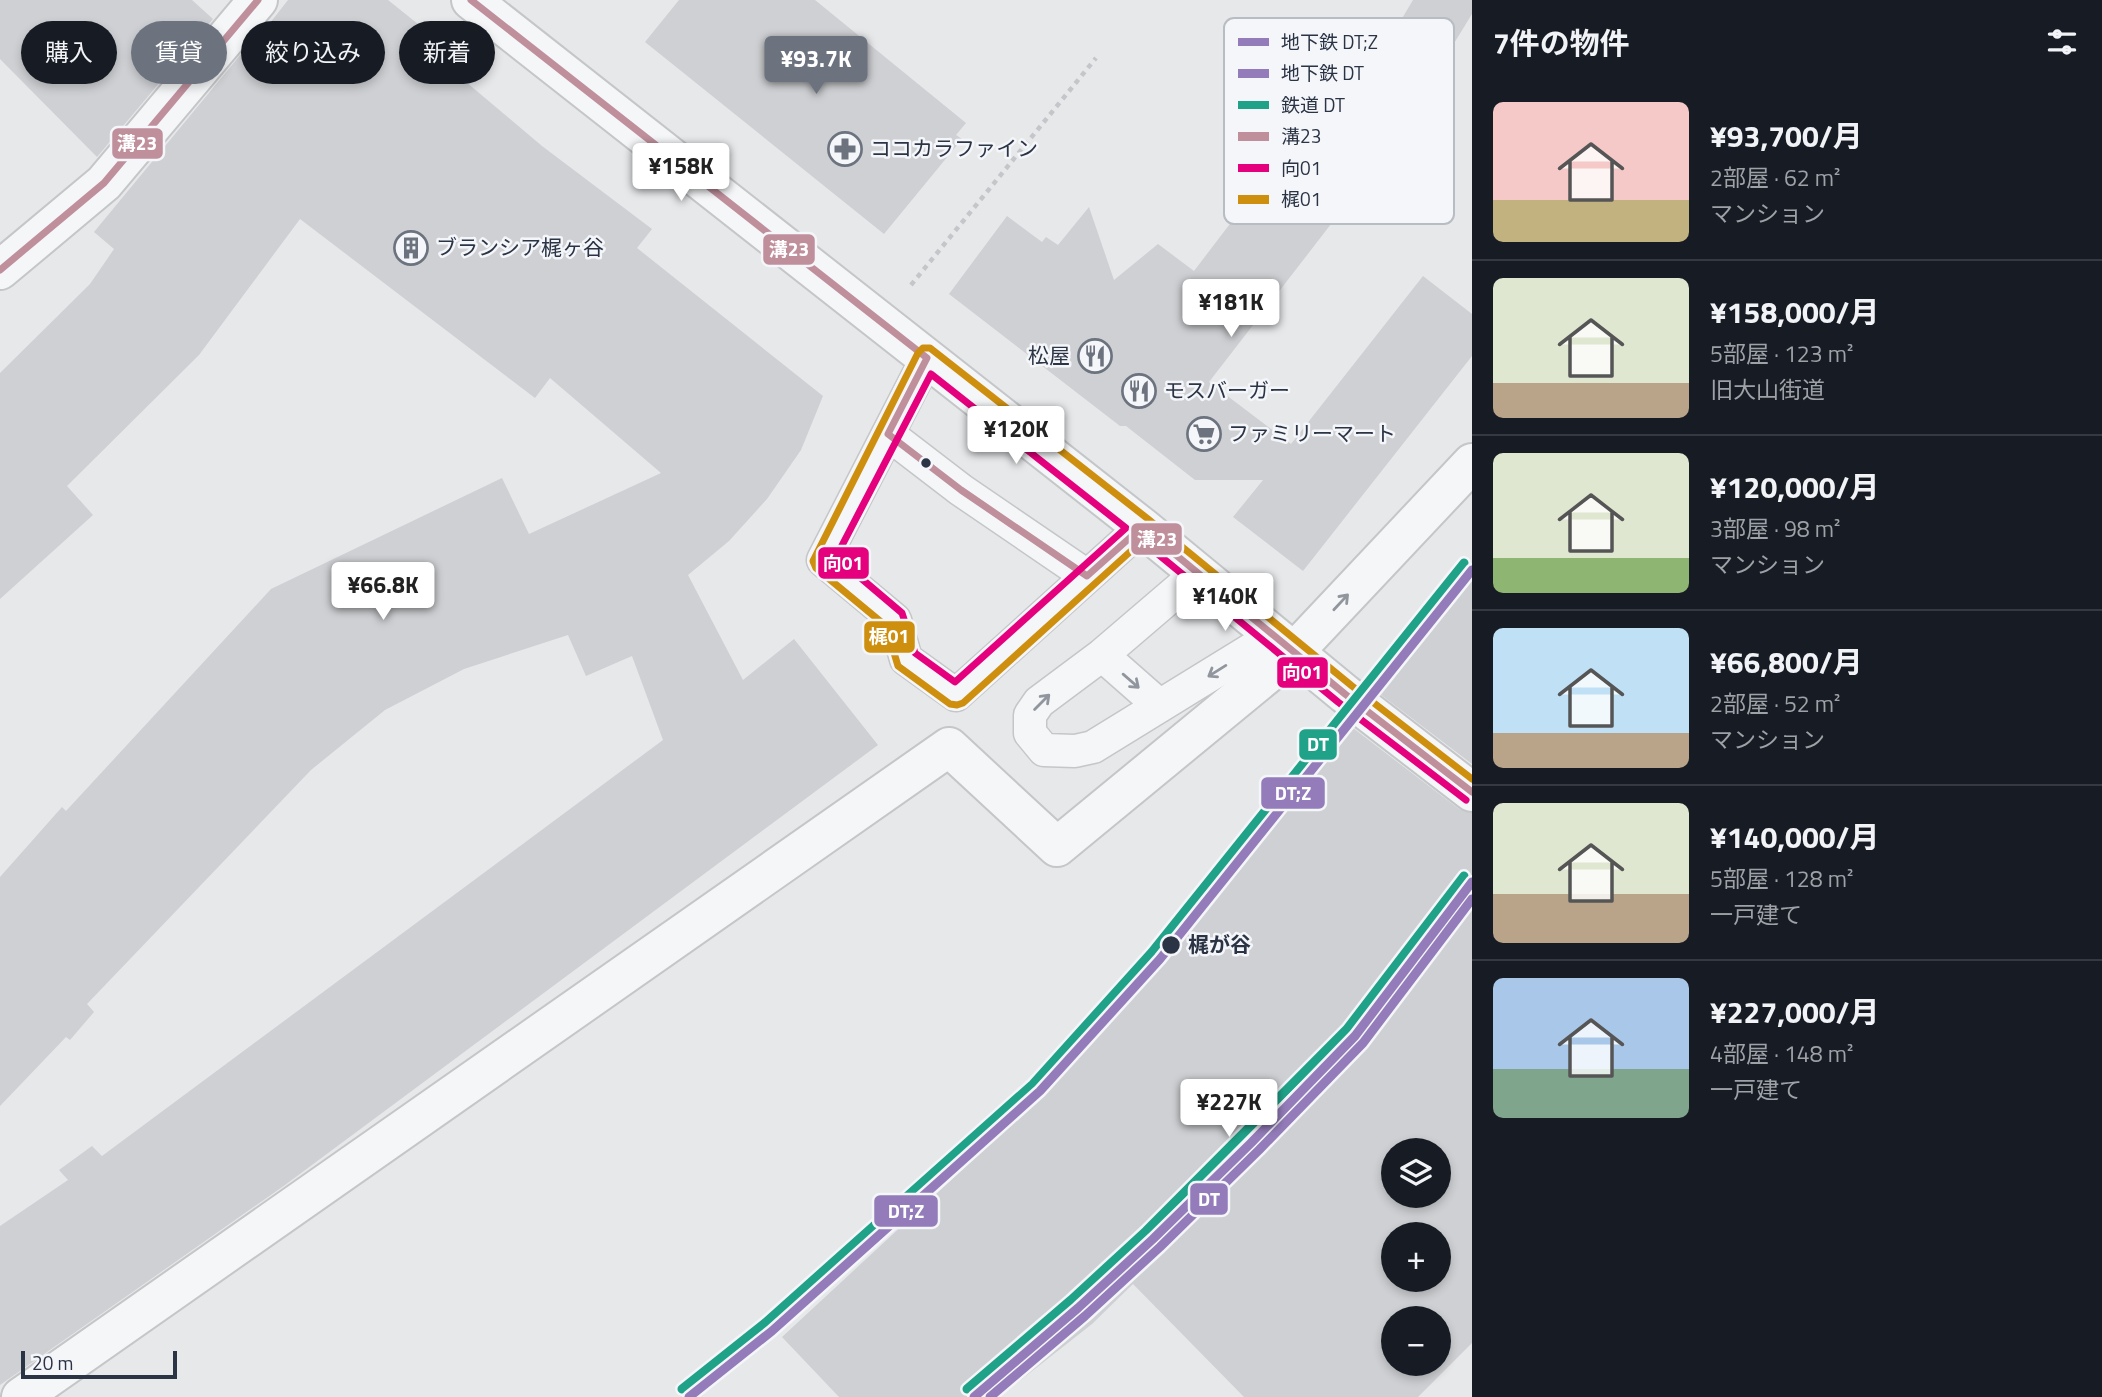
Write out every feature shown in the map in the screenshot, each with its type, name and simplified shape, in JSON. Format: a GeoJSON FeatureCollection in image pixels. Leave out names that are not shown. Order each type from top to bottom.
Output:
{"type":"FeatureCollection","features":[{"type":"Feature","properties":{"kind":"street"},"geometry":{"type":"LineString","coordinates":[[0,270],[104,183],[258,0]]}},
{"type":"Feature","properties":{"kind":"street"},"geometry":{"type":"LineString","coordinates":[[471,0],[1199,572],[1345,694],[1472,792]]}},
{"type":"Feature","properties":{"kind":"street"},"geometry":{"type":"LineString","coordinates":[[21,1397],[949,747],[1057,847],[1284,643],[1472,463]]}},
{"type":"Feature","properties":{"kind":"lane"},"geometry":{"type":"LineString","coordinates":[[927,358],[823,560],[895,620],[906,659],[956,695],[1142,527]]}},
{"type":"Feature","properties":{"kind":"lane"},"geometry":{"type":"LineString","coordinates":[[888,434],[961,490],[1087,576]]}},
{"type":"Feature","properties":{"kind":"lane"},"geometry":{"type":"LineString","coordinates":[[1199,572],[1102,655],[1039,702],[1030,715],[1030,733],[1044,750],[1075,751],[1093,747],[1160,706],[1284,643]]}},
{"type":"Feature","properties":{"kind":"lane"},"geometry":{"type":"LineString","coordinates":[[1102,655],[1160,706]]}},
{"type":"Feature","properties":{"kind":"path"},"geometry":{"type":"LineString","coordinates":[[881,322],[1096,58]]}},
{"type":"Feature","properties":{"kind":"building"},"geometry":{"type":"Polygon","coordinates":[[[0,0],[192,0],[213,19],[131,21],[131,84],[158,84],[97,157],[25,84],[117,84],[117,21],[21,21],[21,80],[0,59],[0,0]]]}},
{"type":"Feature","properties":{"kind":"building"},"geometry":{"type":"Polygon","coordinates":[[[288,0],[388,0],[414,21],[399,21],[399,84],[468,84],[542,146],[652,229],[637,248],[823,396],[801,450],[767,499],[729,541],[688,575],[743,680],[794,639],[878,745],[285,1185],[0,1385],[0,1226],[68,1180],[59,1170],[92,1146],[102,1156],[663,740],[632,656],[586,676],[568,635],[464,669],[385,710],[311,770],[87,1004],[94,1012],[70,1040],[66,1037],[0,1106],[0,877],[62,807],[66,811],[271,589],[502,478],[529,534],[661,473],[550,378],[535,398],[300,219],[199,355],[67,486],[93,515],[0,599],[0,373],[90,284],[114,249],[94,232],[216,84],[227,84],[227,71],[241,54],[241,84],[385,84],[385,21],[272,21],[288,0]]]}},
{"type":"Feature","properties":{"kind":"building"},"geometry":{"type":"Polygon","coordinates":[[[679,0],[815,0],[966,123],[956,135],[962,139],[884,234],[645,42],[679,0]]]}},
{"type":"Feature","properties":{"kind":"building"},"geometry":{"type":"Polygon","coordinates":[[[1413,0],[1472,0],[1472,14],[1454,43],[1454,18],[1402,18],[1413,0]]]}},
{"type":"Feature","properties":{"kind":"building"},"geometry":{"type":"Polygon","coordinates":[[[1089,207],[1114,280],[1158,244],[1194,271],[1230,224],[1331,224],[1209,382],[1291,444],[1423,276],[1472,314],[1472,356],[1303,571],[1233,517],[1263,480],[1195,480],[1126,426],[1120,426],[949,294],[1007,216],[1042,242],[1046,237],[1058,245],[1089,207]]]}},
{"type":"Feature","properties":{"kind":"building"},"geometry":{"type":"Polygon","coordinates":[[[1472,571],[1472,764],[1376,691],[1472,571]]]}},
{"type":"Feature","properties":{"kind":"building"},"geometry":{"type":"Polygon","coordinates":[[[1349,725],[1459,809],[1472,813],[1472,1343],[1451,1364],[1451,1306],[1381,1306],[1381,1376],[1439,1376],[1418,1397],[1244,1397],[1133,1284],[1092,1324],[999,1397],[839,1397],[782,1337],[1044,1094],[1163,962],[1349,725]]]}},
{"type":"Feature","properties":{"kind":"metro line","name":"DT;Z"},"geometry":{"type":"LineString","coordinates":[[689,1397],[772,1331],[1040,1091],[1160,959],[1472,570]]}},
{"type":"Feature","properties":{"kind":"metro line","name":"DT;Z"},"geometry":{"type":"LineString","coordinates":[[974,1397],[1153,1239],[1355,1036],[1472,882]]}},
{"type":"Feature","properties":{"kind":"metro line","name":"DT"},"geometry":{"type":"LineString","coordinates":[[990,1397],[1085,1316],[1160,1247],[1363,1043],[1472,899]]}},
{"type":"Feature","properties":{"kind":"rail line","name":"DT"},"geometry":{"type":"LineString","coordinates":[[682,1389],[765,1323],[1033,1084],[1152,952],[1464,563]]}},
{"type":"Feature","properties":{"kind":"rail line","name":"DT"},"geometry":{"type":"LineString","coordinates":[[967,1389],[1146,1231],[1347,1029],[1464,876]]}},
{"type":"Feature","properties":{"kind":"transit line","name":"溝23"},"geometry":{"type":"LineString","coordinates":[[0,270],[104,183],[258,0]]}},
{"type":"Feature","properties":{"kind":"transit line","name":"溝23"},"geometry":{"type":"LineString","coordinates":[[471,0],[927,358],[888,434],[961,490],[1087,576],[1142,527],[1345,694],[1472,792]]}},
{"type":"Feature","properties":{"kind":"transit line","name":"梶01"},"geometry":{"type":"LineString","coordinates":[[1142,541],[963,703],[957,705],[950,704],[898,666],[886,626],[816,568],[813,561],[918,353],[923,348],[930,348],[1472,779]]}},
{"type":"Feature","properties":{"kind":"transit line","name":"向01"},"geometry":{"type":"LineString","coordinates":[[931,374],[1126,528],[955,682],[915,653],[902,613],[836,557],[931,374]]}},
{"type":"Feature","properties":{"kind":"transit line","name":"向01"},"geometry":{"type":"LineString","coordinates":[[1142,541],[1338,702],[1466,800]]}},
{"type":"Feature","properties":{"kind":"place","name":"ココカラファイン"},"geometry":{"type":"Point","coordinates":[845,149]}},
{"type":"Feature","properties":{"kind":"place","name":"ブランシア梶ヶ谷"},"geometry":{"type":"Point","coordinates":[411,248]}},
{"type":"Feature","properties":{"kind":"place","name":"松屋"},"geometry":{"type":"Point","coordinates":[1095,356]}},
{"type":"Feature","properties":{"kind":"place","name":"モスバーガー"},"geometry":{"type":"Point","coordinates":[1139,391]}},
{"type":"Feature","properties":{"kind":"place","name":"ファミリーマート"},"geometry":{"type":"Point","coordinates":[1204,434]}},
{"type":"Feature","properties":{"kind":"place","name":"梶が谷"},"geometry":{"type":"Point","coordinates":[1171,945]}}]}
